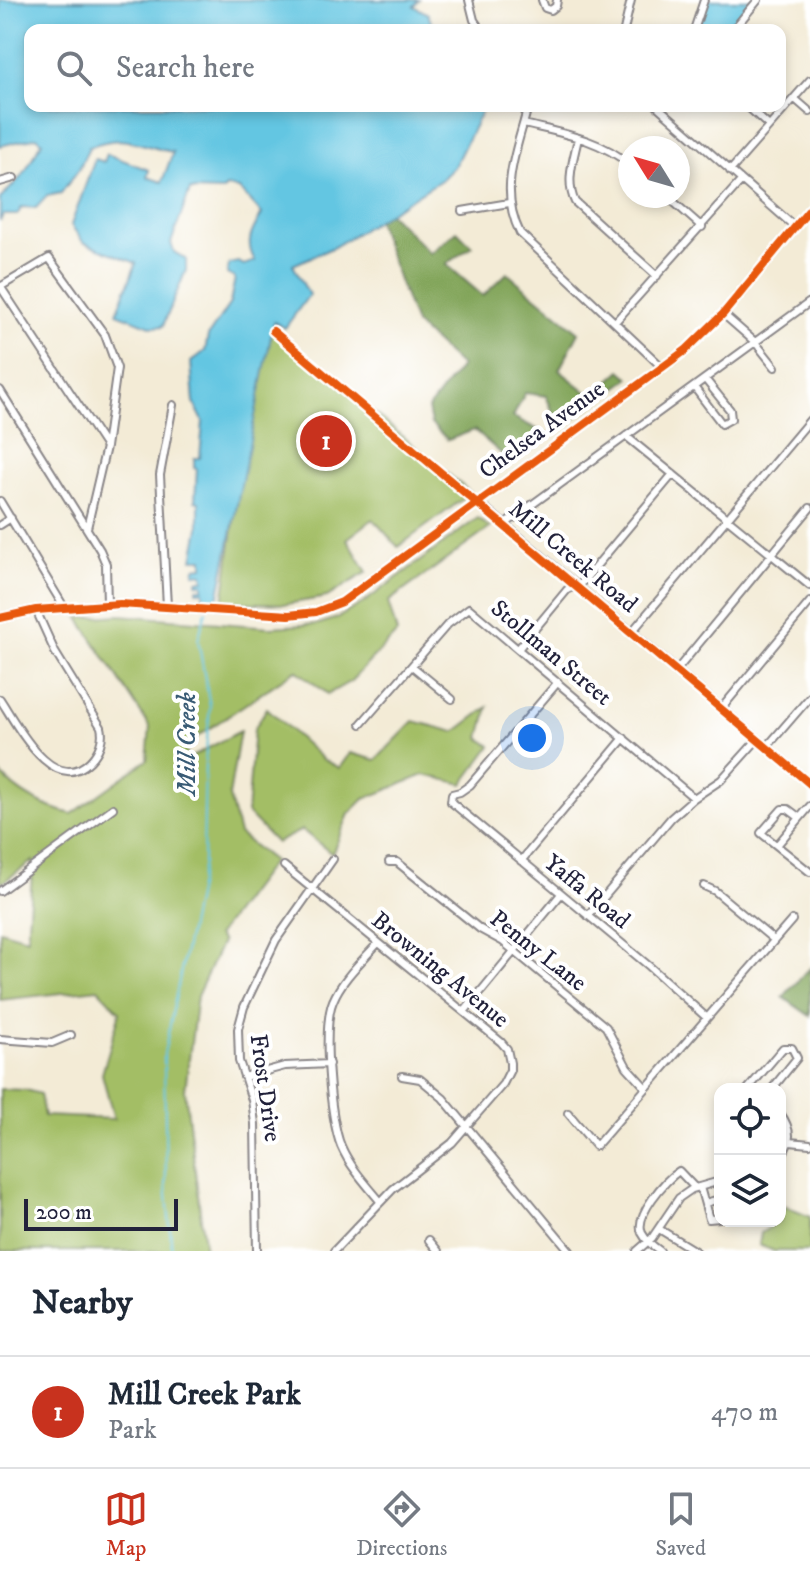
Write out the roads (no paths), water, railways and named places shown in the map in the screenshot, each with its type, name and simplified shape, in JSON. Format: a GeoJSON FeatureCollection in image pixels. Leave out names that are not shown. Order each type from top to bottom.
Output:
{"type":"FeatureCollection","features":[{"type":"Feature","properties":{"kind":"main road","name":"Chelsea Avenue"},"geometry":{"type":"LineString","coordinates":[[0,618],[36,610],[107,604],[275,616],[328,608],[362,588],[663,368],[723,314],[810,209]]}},
{"type":"Feature","properties":{"kind":"main road","name":"Mill Creek Road"},"geometry":{"type":"LineString","coordinates":[[477,502],[810,784]]}},
{"type":"Feature","properties":{"kind":"street"},"geometry":{"type":"LineString","coordinates":[[469,0],[477,24]]}},
{"type":"Feature","properties":{"kind":"street"},"geometry":{"type":"LineString","coordinates":[[542,0],[545,8],[551,10],[557,0]]}},
{"type":"Feature","properties":{"kind":"street"},"geometry":{"type":"LineString","coordinates":[[625,24],[631,0]]}},
{"type":"Feature","properties":{"kind":"street"},"geometry":{"type":"LineString","coordinates":[[696,24],[704,0]]}},
{"type":"Feature","properties":{"kind":"street"},"geometry":{"type":"LineString","coordinates":[[738,24],[758,0]]}},
{"type":"Feature","properties":{"kind":"street"},"geometry":{"type":"LineString","coordinates":[[786,108],[810,80]]}},
{"type":"Feature","properties":{"kind":"street"},"geometry":{"type":"LineString","coordinates":[[795,99],[810,112]]}},
{"type":"Feature","properties":{"kind":"street"},"geometry":{"type":"LineString","coordinates":[[527,112],[510,174],[509,203],[515,222],[525,240],[663,368]]}},
{"type":"Feature","properties":{"kind":"street"},"geometry":{"type":"LineString","coordinates":[[664,112],[795,227]]}},
{"type":"Feature","properties":{"kind":"street"},"geometry":{"type":"LineString","coordinates":[[754,112],[769,126]]}},
{"type":"Feature","properties":{"kind":"street"},"geometry":{"type":"LineString","coordinates":[[730,171],[782,112]]}},
{"type":"Feature","properties":{"kind":"street"},"geometry":{"type":"LineString","coordinates":[[524,124],[605,147],[618,156]]}},
{"type":"Feature","properties":{"kind":"street"},"geometry":{"type":"LineString","coordinates":[[578,138],[570,178],[570,190],[575,202],[657,276]]}},
{"type":"Feature","properties":{"kind":"street"},"geometry":{"type":"LineString","coordinates":[[0,182],[14,178]]}},
{"type":"Feature","properties":{"kind":"street"},"geometry":{"type":"LineString","coordinates":[[615,322],[741,181]]}},
{"type":"Feature","properties":{"kind":"street"},"geometry":{"type":"LineString","coordinates":[[462,211],[509,203]]}},
{"type":"Feature","properties":{"kind":"street"},"geometry":{"type":"LineString","coordinates":[[681,208],[702,227]]}},
{"type":"Feature","properties":{"kind":"street"},"geometry":{"type":"LineString","coordinates":[[87,528],[106,447],[117,368],[105,335],[49,258],[0,286],[106,447]]}},
{"type":"Feature","properties":{"kind":"street"},"geometry":{"type":"LineString","coordinates":[[504,525],[810,302]]}},
{"type":"Feature","properties":{"kind":"street"},"geometry":{"type":"LineString","coordinates":[[723,314],[755,342],[775,367]]}},
{"type":"Feature","properties":{"kind":"street","name":"Mill Creek Road"},"geometry":{"type":"LineString","coordinates":[[273,331],[477,502]]}},
{"type":"Feature","properties":{"kind":"street"},"geometry":{"type":"LineString","coordinates":[[694,387],[722,424],[726,423],[731,419],[730,410],[705,379]]}},
{"type":"Feature","properties":{"kind":"street"},"geometry":{"type":"LineString","coordinates":[[0,390],[87,528],[106,564],[107,604]]}},
{"type":"Feature","properties":{"kind":"street"},"geometry":{"type":"LineString","coordinates":[[167,606],[160,475],[173,405]]}},
{"type":"Feature","properties":{"kind":"street"},"geometry":{"type":"LineString","coordinates":[[631,633],[810,420]]}},
{"type":"Feature","properties":{"kind":"street"},"geometry":{"type":"LineString","coordinates":[[626,436],[810,586]]}},
{"type":"Feature","properties":{"kind":"street"},"geometry":{"type":"LineString","coordinates":[[519,648],[567,590],[582,583],[673,474]]}},
{"type":"Feature","properties":{"kind":"street"},"geometry":{"type":"LineString","coordinates":[[0,501],[64,607]]}},
{"type":"Feature","properties":{"kind":"street"},"geometry":{"type":"LineString","coordinates":[[676,671],[810,508]]}},
{"type":"Feature","properties":{"kind":"street"},"geometry":{"type":"LineString","coordinates":[[0,525],[11,518]]}},
{"type":"Feature","properties":{"kind":"street"},"geometry":{"type":"LineString","coordinates":[[721,709],[810,602]]}},
{"type":"Feature","properties":{"kind":"street","name":"Stollman Street"},"geometry":{"type":"LineString","coordinates":[[361,724],[448,624],[469,608],[694,798]]}},
{"type":"Feature","properties":{"kind":"street"},"geometry":{"type":"LineString","coordinates":[[0,699],[39,757],[49,765],[60,769],[78,768],[91,760],[98,750],[101,727],[55,652],[36,610]]}},
{"type":"Feature","properties":{"kind":"street"},"geometry":{"type":"LineString","coordinates":[[412,666],[452,699]]}},
{"type":"Feature","properties":{"kind":"street","name":"Yaffa Road"},"geometry":{"type":"LineString","coordinates":[[558,682],[470,785],[452,794],[451,802],[706,1017]]}},
{"type":"Feature","properties":{"kind":"street"},"geometry":{"type":"LineString","coordinates":[[766,748],[810,697]]}},
{"type":"Feature","properties":{"kind":"street"},"geometry":{"type":"LineString","coordinates":[[521,861],[624,738]]}},
{"type":"Feature","properties":{"kind":"street"},"geometry":{"type":"LineString","coordinates":[[588,916],[671,818],[721,780],[757,740]]}},
{"type":"Feature","properties":{"kind":"street"},"geometry":{"type":"LineString","coordinates":[[778,844],[810,806]]}},
{"type":"Feature","properties":{"kind":"street"},"geometry":{"type":"LineString","coordinates":[[0,891],[113,808]]}},
{"type":"Feature","properties":{"kind":"street"},"geometry":{"type":"LineString","coordinates":[[800,818],[788,809],[782,809],[761,833],[810,872]]}},
{"type":"Feature","properties":{"kind":"street","name":"Frost Drive"},"geometry":{"type":"LineString","coordinates":[[257,1251],[255,1124],[252,1100],[237,1047],[240,1018],[276,940],[333,859]]}},
{"type":"Feature","properties":{"kind":"street","name":"Penny Lane"},"geometry":{"type":"LineString","coordinates":[[389,862],[397,862],[480,929],[514,951],[606,1027],[627,1067],[646,1088]]}},
{"type":"Feature","properties":{"kind":"street","name":"Browning Avenue"},"geometry":{"type":"LineString","coordinates":[[284,866],[501,1042],[507,1049],[510,1063],[503,1084],[441,1154],[380,1201],[334,1251]]}},
{"type":"Feature","properties":{"kind":"street"},"geometry":{"type":"LineString","coordinates":[[704,886],[715,891],[774,940]]}},
{"type":"Feature","properties":{"kind":"street"},"geometry":{"type":"LineString","coordinates":[[464,1012],[561,894]]}},
{"type":"Feature","properties":{"kind":"street"},"geometry":{"type":"LineString","coordinates":[[568,1113],[596,1146],[792,920]]}},
{"type":"Feature","properties":{"kind":"street"},"geometry":{"type":"LineString","coordinates":[[378,943],[349,976],[332,1002],[329,1064],[333,1116],[340,1144],[354,1169],[380,1201]]}},
{"type":"Feature","properties":{"kind":"street"},"geometry":{"type":"LineString","coordinates":[[0,1039],[52,1043],[71,1035]]}},
{"type":"Feature","properties":{"kind":"street"},"geometry":{"type":"LineString","coordinates":[[756,1083],[783,1048],[792,1048],[797,1058],[777,1083]]}},
{"type":"Feature","properties":{"kind":"street"},"geometry":{"type":"LineString","coordinates":[[244,1077],[285,1066],[329,1064]]}},
{"type":"Feature","properties":{"kind":"street"},"geometry":{"type":"LineString","coordinates":[[402,1076],[420,1079],[443,1098],[570,1251]]}},
{"type":"Feature","properties":{"kind":"street"},"geometry":{"type":"LineString","coordinates":[[782,1155],[790,1142],[786,1124]]}},
{"type":"Feature","properties":{"kind":"street"},"geometry":{"type":"LineString","coordinates":[[790,1142],[810,1145]]}},
{"type":"Feature","properties":{"kind":"street"},"geometry":{"type":"LineString","coordinates":[[660,1251],[648,1242],[640,1224],[645,1209],[675,1173],[679,1171],[698,1187],[709,1219],[714,1219]]}},
{"type":"Feature","properties":{"kind":"street"},"geometry":{"type":"LineString","coordinates":[[637,1251],[659,1229],[679,1198],[698,1187],[714,1183]]}},
{"type":"Feature","properties":{"kind":"street"},"geometry":{"type":"LineString","coordinates":[[705,1203],[714,1201]]}},
{"type":"Feature","properties":{"kind":"street"},"geometry":{"type":"LineString","coordinates":[[659,1229],[695,1251]]}},
{"type":"Feature","properties":{"kind":"street"},"geometry":{"type":"LineString","coordinates":[[429,1240],[438,1251]]}},
{"type":"Feature","properties":{"kind":"water"},"geometry":{"type":"Polygon","coordinates":[[[0,0],[419,0],[414,6],[428,14],[432,24],[24,24],[24,112],[481,112],[454,167],[441,180],[334,247],[293,265],[309,295],[285,328],[274,322],[218,599],[208,604],[203,602],[203,591],[197,591],[197,588],[203,588],[197,580],[204,580],[203,574],[194,573],[195,568],[203,567],[203,559],[193,559],[199,528],[194,458],[200,458],[203,421],[194,403],[191,362],[205,351],[208,336],[230,303],[235,278],[227,274],[229,264],[238,262],[244,265],[255,261],[250,242],[252,231],[262,214],[239,189],[190,190],[171,243],[174,252],[186,259],[186,270],[163,326],[153,327],[117,313],[136,263],[83,242],[71,225],[95,159],[104,162],[107,154],[149,170],[147,177],[162,182],[173,152],[122,140],[89,147],[79,169],[61,193],[47,196],[36,208],[22,207],[17,215],[3,215],[0,221],[0,199],[23,175],[42,142],[37,137],[0,146],[0,0]]]}},
{"type":"Feature","properties":{"kind":"water"},"geometry":{"type":"Polygon","coordinates":[[[705,0],[751,0],[731,24],[699,24],[705,0]]]}},
{"type":"Feature","properties":{"kind":"waterway","name":"Mill Creek"},"geometry":{"type":"LineString","coordinates":[[172,1251],[166,1184],[164,1054],[203,863],[205,763],[210,706],[198,640],[206,611]]}},
{"type":"Feature","properties":{"kind":"place","name":"Mill Creek Park"},"geometry":{"type":"Point","coordinates":[326,441]}}]}
